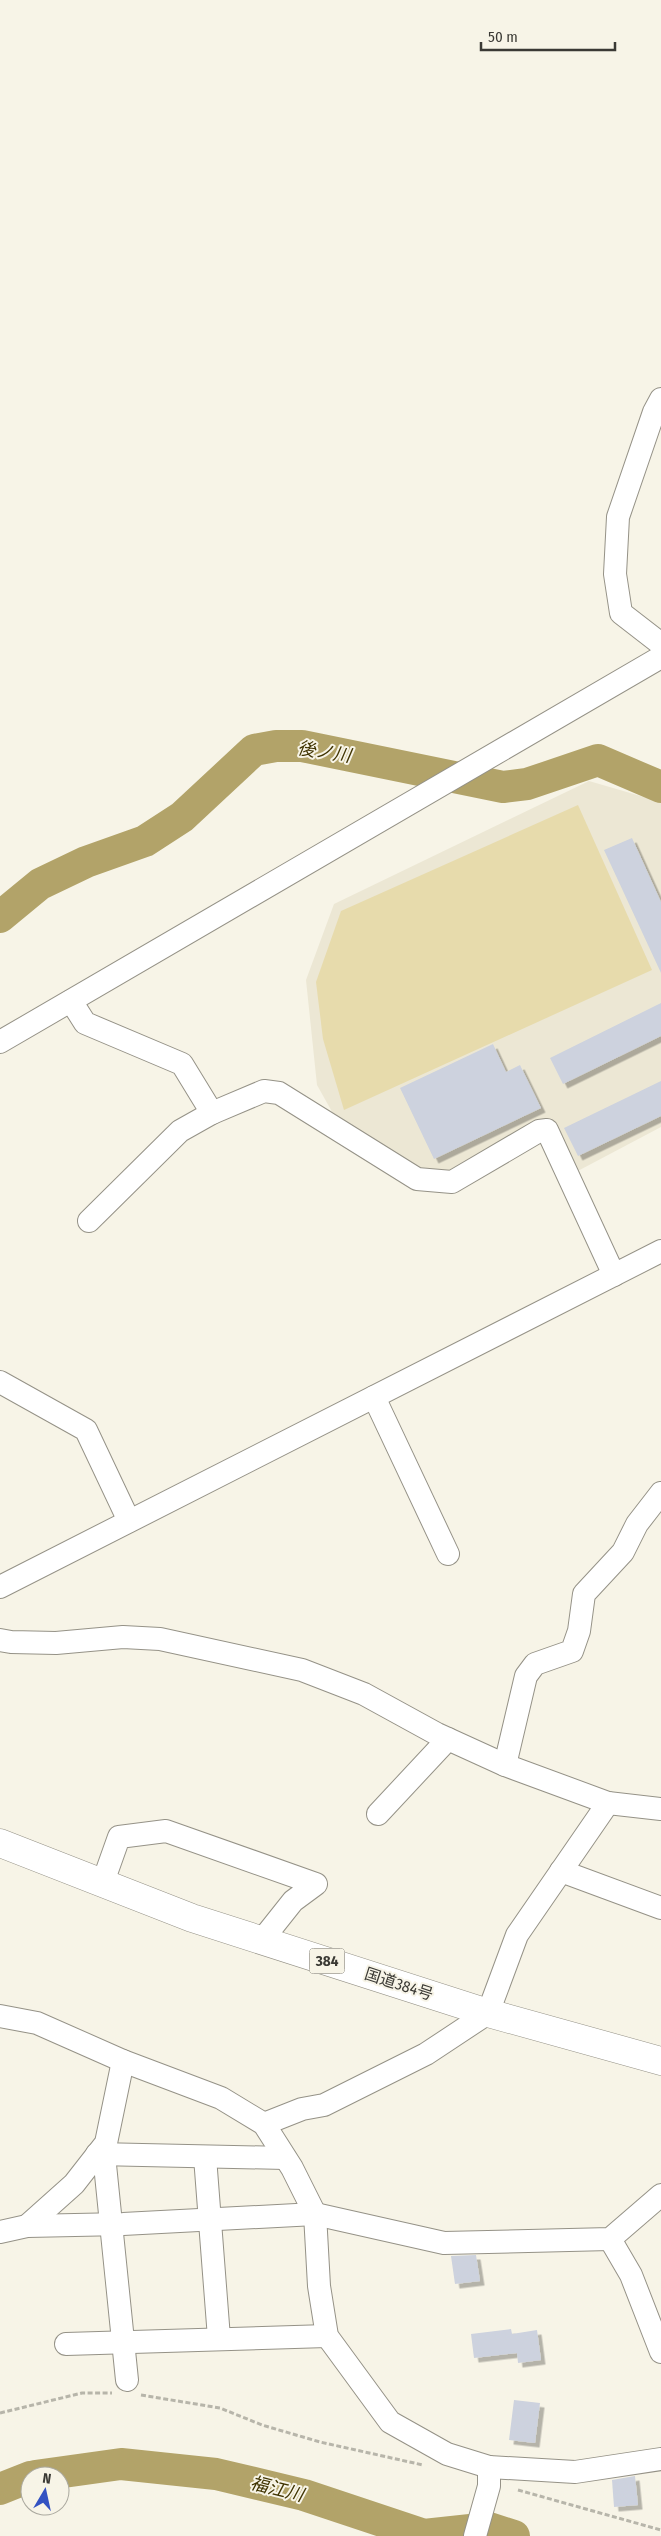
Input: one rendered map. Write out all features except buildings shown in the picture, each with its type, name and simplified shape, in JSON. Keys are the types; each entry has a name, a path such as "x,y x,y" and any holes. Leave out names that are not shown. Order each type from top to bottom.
{"highway":[{"name":"国道384号","path":"0,1843 192,1918 488,2013 661,2061"}],"street":[{"path":"661,399 654,412 618,517 615,574 621,613 661,644"},
{"path":"0,1042 481,764 661,657"},
{"path":"72,1001 85,1023 182,1064 212,1113"},
{"path":"89,1222 180,1131 212,1113 264,1092 279,1093 417,1179 452,1182 539,1132 547,1130 614,1275"},
{"path":"0,1586 661,1251"},
{"path":"0,1382 86,1430 129,1521"},
{"path":"374,1397 448,1554"},
{"path":"505,1765 526,1676 535,1664 572,1651 578,1631 584,1594 623,1552 637,1524 661,1493"},
{"path":"0,1640 56,1643 123,1637 160,1639 302,1670 364,1694 448,1739 505,1765 608,1804 661,1809"},
{"path":"378,1814 448,1739"},
{"path":"264,2124 302,2109 324,2105 426,2054 488,2013 517,1935 608,1804"},
{"path":"103,1882 119,1837 166,1831 316,1884 293,1901 262,1940"},
{"path":"561,1871 661,1908"},
{"path":"0,2016 37,2023 122,2060 221,2098 264,2124 285,2158 315,2214 319,2286 327,2336 390,2422 489,2478 575,2472 661,2459"},
{"path":"9,2227 74,2184 100,2154 106,2143 122,2060"},
{"path":"100,2154 285,2158"},
{"path":"100,2154 111,2224 126,2389"},
{"path":"204,2157 211,2219 219,2338"},
{"path":"9,2227 315,2214 444,2243 610,2239 661,2195"},
{"path":"610,2239 631,2275 661,2352"},
{"path":"66,2344 327,2336"},
{"path":"475,2536 489,2478"}],"path":[{"path":"0,2413 82,2393 126,2389 220,2408 262,2425 320,2442 424,2465"},
{"path":"489,2478 528,2493 661,2530"}],"shaded area":[{"path":"589,781 661,802 661,1127 574,1173 550,1123 448,1175 434,1176 335,1117 317,1085 306,980 334,904"},
{"path":"578,805 652,970 344,1110 323,1039 316,982 341,911"}],"waterway":[{"name":"後ノ川","path":"0,917 40,884 86,862 145,841 182,817 254,750 276,746 302,746 503,787 527,784 598,760 661,787"},
{"name":"福江川","path":"70,2471 121,2464 216,2474 304,2495 424,2535 489,2528 514,2536"},
{"name":"福江川","path":"0,2489 20,2481"}]}
